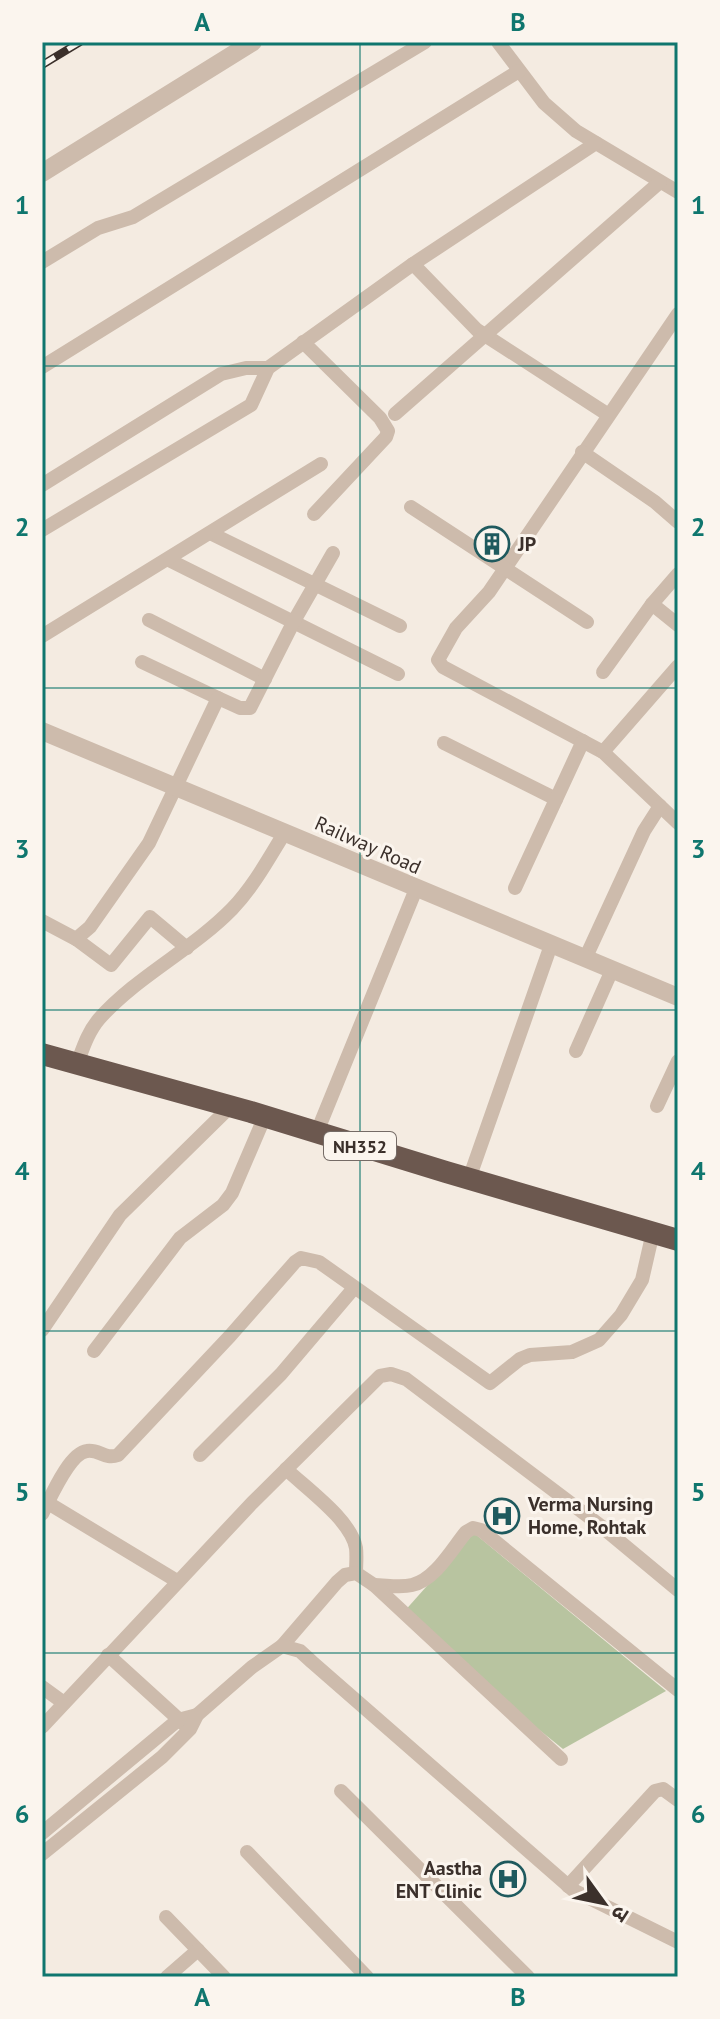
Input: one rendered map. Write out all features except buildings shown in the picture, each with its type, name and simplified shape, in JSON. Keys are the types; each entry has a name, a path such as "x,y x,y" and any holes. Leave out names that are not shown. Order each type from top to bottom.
{"highway":[{"name":"NH352","path":"42,1054 231,1106 469,1179 670,1234"}],"street":[{"path":"42,173 253,42"},
{"path":"42,262 98,228 133,217 425,42"},
{"path":"395,414 671,185 576,131 544,103 498,42"},
{"path":"42,367 519,71"},
{"path":"42,530 251,405 268,368 413,264 596,143"},
{"path":"413,264 466,321 486,337 607,414"},
{"path":"678,314 607,414 505,569 483,600 456,628 439,656 439,664 603,752 678,823"},
{"path":"303,342 380,418 388,431 386,437 314,514"},
{"path":"42,485 221,374 246,368 268,368"},
{"path":"582,452 655,502 678,522"},
{"path":"42,636 321,464"},
{"path":"411,507 587,622"},
{"path":"210,533 400,626"},
{"path":"142,662 240,708 250,708 314,583 333,553"},
{"path":"169,560 398,674"},
{"path":"603,672 652,604 678,574"},
{"path":"652,604 678,625"},
{"path":"149,620 265,679"},
{"path":"603,752 678,666"},
{"path":"76,939 90,927 136,864 218,698"},
{"name":"Railway Road","path":"42,731 678,997"},
{"path":"515,888 583,741"},
{"path":"444,743 556,799"},
{"path":"585,959 644,831 660,806"},
{"path":"77,1064 87,1036 98,1020 141,980 187,948 232,909 252,886 285,832"},
{"path":"317,1132 416,889"},
{"path":"42,921 76,939 111,965 150,917 187,948"},
{"path":"469,1179 551,945"},
{"path":"576,1051 612,970"},
{"path":"657,1106 678,1061"},
{"path":"42,1330 120,1215 231,1106"},
{"path":"94,1351 180,1238 223,1205 232,1193 265,1116"},
{"path":"177,1581 45,1508 70,1463 79,1454 87,1451 108,1458 118,1455 295,1262 308,1258 319,1262 490,1383 520,1359 530,1355 572,1352 599,1340 621,1315 670,1234"},
{"path":"200,1455 281,1374 354,1288"},
{"path":"42,1727 177,1581 380,1376 391,1374 406,1379 601,1526 678,1590"},
{"path":"286,1469 351,1533 356,1548 356,1573"},
{"path":"374,1585 408,1586 421,1583 466,1532 473,1528 481,1530 678,1690"},
{"path":"42,1833 282,1646 337,1582 345,1575 356,1573 374,1585 561,1759"},
{"path":"282,1646 306,1656 568,1886 678,1942"},
{"path":"108,1655 184,1724"},
{"path":"42,1687 64,1703"},
{"path":"42,1854 162,1757 184,1724"},
{"path":"568,1886 655,1791 663,1789 678,1800"},
{"path":"341,1791 528,1977"},
{"path":"247,1852 367,1977"},
{"path":"166,1917 224,1977"},
{"path":"167,1977 198,1950"}],"green space":[{"path":"474,1533 666,1691 563,1749 414,1629 402,1614"}],"railway":[{"path":"42,65 80,42"}],"place":[{"name":"JP","path":"492,544"},
{"name":"Verma Nursing Home, Rohtak","path":"502,1516"},
{"name":"Aastha ENT Clinic","path":"508,1879"}]}
